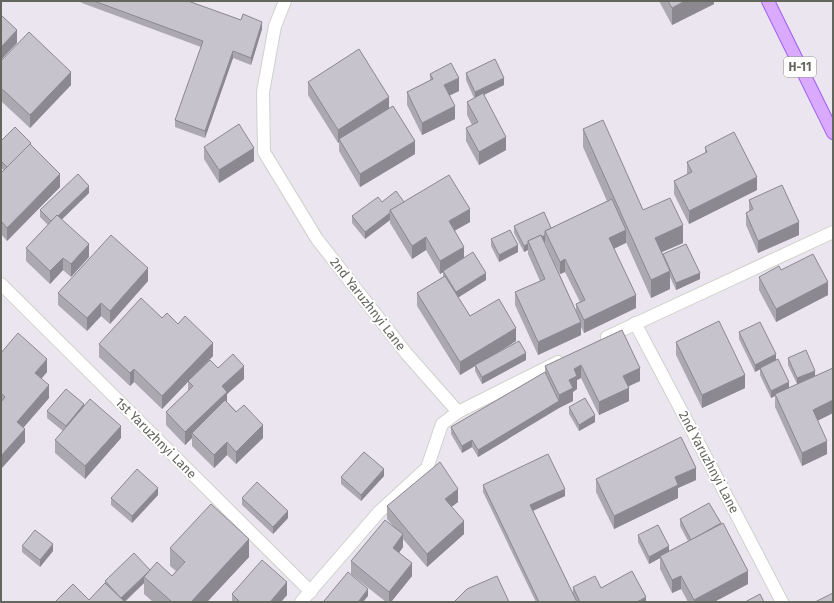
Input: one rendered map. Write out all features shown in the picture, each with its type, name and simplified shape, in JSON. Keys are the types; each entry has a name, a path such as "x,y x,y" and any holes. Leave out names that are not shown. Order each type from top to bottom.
{"main road":[{"name":"Н-11","path":"768,1 833,133"}],"street":[{"name":"2nd Yaruzhnyi Lane","path":"285,1 275,26 263,92 264,152 317,239 406,353 458,412"},
{"path":"599,341 833,232"},
{"name":"1st Yaruzhnyi Lane","path":"1,284 311,592"},
{"name":"2nd Yaruzhnyi Lane","path":"635,323 782,602"},
{"path":"301,602 379,512 427,468 442,424 458,412 571,355"}],"building":[{"path":"94,1 188,1 241,20 243,14 262,22 251,58 233,51 205,131 175,120 203,41"},
{"path":"668,1 685,1 672,8"},
{"path":"1,15 17,30 1,47"},
{"path":"29,32 71,72 30,115 1,88 1,61"},
{"path":"359,49 389,97 338,130 308,82"},
{"path":"495,59 504,78 475,92 466,73"},
{"path":"451,63 459,78 444,85 455,106 422,123 407,92 433,79 430,74"},
{"path":"483,93 506,137 479,152 466,128 478,122 467,102"},
{"path":"393,106 415,141 360,174 339,139"},
{"path":"603,120 643,210 670,198 683,225 655,238 670,271 651,280 583,129"},
{"path":"239,124 254,148 219,170 204,147"},
{"path":"15,127 31,143 7,167 1,161 1,141"},
{"path":"734,132 757,177 689,211 674,181 692,172 687,162 707,152 705,147"},
{"path":"30,144 60,174 7,228 1,221 1,173"},
{"path":"78,174 89,186 51,221 40,210"},
{"path":"449,175 470,209 449,221 464,247 440,261 426,237 412,246 390,210"},
{"path":"782,185 799,222 758,241 746,213 753,209 749,200"},
{"path":"396,191 404,202 390,210 390,213 365,232 352,216 378,197 382,202"},
{"path":"612,199 626,230 609,238 636,295 584,320 576,304 585,300 565,259 560,262 545,231"},
{"path":"544,212 551,228 545,231 545,235 542,237 541,235 528,241 528,244 524,246 514,226"},
{"path":"57,215 89,244 71,264 63,258 50,271 26,248"},
{"path":"510,230 518,245 499,255 491,239"},
{"path":"111,235 148,268 110,311 101,303 87,318 58,293"},
{"path":"541,235 581,322 538,342 515,292 545,279 528,241"},
{"path":"686,244 700,273 676,283 663,254"},
{"path":"473,252 486,273 456,292 443,271"},
{"path":"813,254 828,282 776,309 759,277 779,266 781,270"},
{"path":"445,276 470,316 499,299 516,328 460,362 417,293"},
{"path":"141,298 162,318 167,313 178,324 185,316 213,343 162,396 134,369 130,373 99,344"},
{"path":"719,321 745,375 702,395 676,342"},
{"path":"760,322 776,354 755,365 739,332"},
{"path":"622,330 640,368 623,376 629,388 599,402 581,365 574,369 577,376 569,380 573,388 559,395 545,366"},
{"path":"18,333 47,359 35,373 49,385 17,422 25,429 1,456 1,402 5,397 1,393 1,353"},
{"path":"519,341 526,353 482,377 475,365"},
{"path":"806,350 815,371 797,378 788,358"},
{"path":"233,354 244,366 222,386 227,392 185,432 166,412 193,386 188,381 210,360 218,368"},
{"path":"778,359 789,382 771,391 760,368"},
{"path":"833,368 833,400 813,410 827,441 802,453 775,394"},
{"path":"545,372 559,401 478,450 472,440 462,446 451,427"},
{"path":"66,389 84,404 66,426 47,411"},
{"path":"585,398 595,415 579,425 569,407"},
{"path":"90,399 121,426 85,466 55,440"},
{"path":"225,400 236,412 244,405 263,425 236,452 227,442 214,455 192,433"},
{"path":"681,437 696,468 675,477 678,485 614,516 596,479"},
{"path":"364,452 384,469 361,495 341,477"},
{"path":"548,454 565,489 530,505 577,602 539,602 483,485"},
{"path":"440,462 458,489 445,499 464,521 427,554 387,506"},
{"path":"137,469 158,488 132,516 111,498"},
{"path":"257,482 288,511 273,527 242,498"},
{"path":"709,503 721,523 691,540 680,519"},
{"path":"211,504 249,539 191,602 172,602 144,577 157,562 172,576 185,562 170,548"},
{"path":"385,520 403,534 393,548 412,563 389,592 351,561"},
{"path":"723,523 748,571 694,600 681,576 672,580 660,556"},
{"path":"658,525 669,546 649,557 638,535"},
{"path":"35,530 53,544 40,560 22,546"},
{"path":"134,553 150,570 121,598 105,581"},
{"path":"262,560 287,582 270,602 240,602 232,594"},
{"path":"632,571 646,597 637,602 580,602 573,587 595,576 601,588"},
{"path":"348,572 368,589 358,602 325,602 324,601"},
{"path":"497,576 509,602 454,602 467,589"},
{"path":"105,583 125,602 55,602 73,584 89,600"},
{"path":"833,593 833,602 815,602"},
{"path":"760,594 764,602 745,602"}]}
